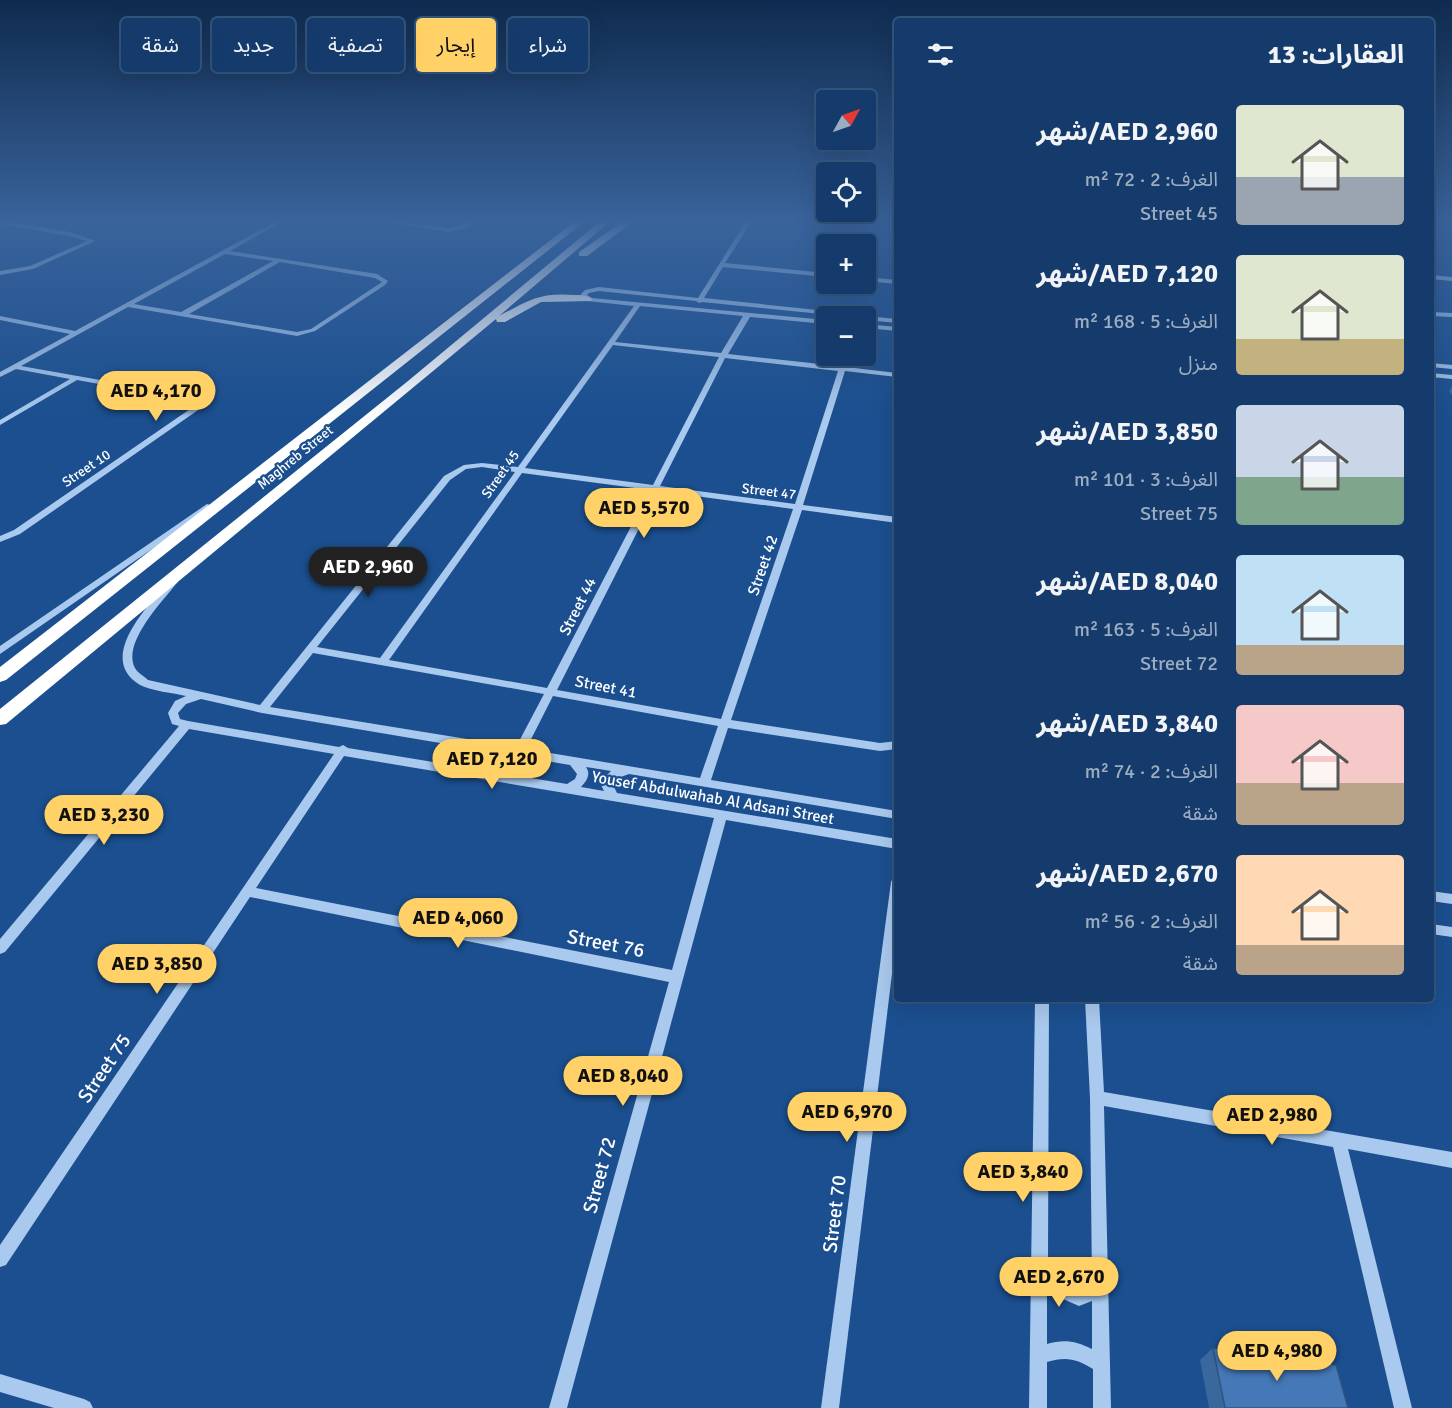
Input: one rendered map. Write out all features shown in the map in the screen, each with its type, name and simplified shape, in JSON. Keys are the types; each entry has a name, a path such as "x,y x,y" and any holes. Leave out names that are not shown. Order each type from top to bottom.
{"highway":[{"name":"Maghreb Street","path":"0,676 501,284"},
{"name":"Maghreb Street","path":"0,719 412,384 531,284"},
{"path":"474,330 502,320 538,299 560,297 586,299"}],"street":[{"path":"0,375 167,284"},
{"path":"183,314 237,284"},
{"path":"128,305 301,333 316,328 383,284"},
{"path":"699,301 711,284"},
{"path":"816,313 596,289 584,292 586,299 816,321"},
{"name":"Street 45","path":"384,660 639,304"},
{"path":"786,318 793,316 789,310"},
{"path":"813,321 808,317 816,313"},
{"name":"Street 44","path":"519,753 723,356 748,314"},
{"path":"1434,314 1452,315"},
{"path":"0,318 75,333"},
{"path":"876,319 894,321"},
{"path":"876,327 894,329"},
{"path":"610,344 894,375"},
{"path":"1434,365 1452,367"},
{"name":"Street 42","path":"704,783 798,508 843,366"},
{"name":"Street 10","path":"0,539 17,532 197,408 196,402 185,397 15,367"},
{"path":"1434,375 1452,377"},
{"path":"0,423 76,378"},
{"path":"0,651 269,464"},
{"name":"Street 47","path":"310,649 447,478 459,469 477,465 894,520"},
{"name":"Yousef Abdulwahab Al Adsani Street","path":"184,569 138,626 129,644 126,662 132,674 145,683 262,709 894,815"},
{"path":"262,709 310,649"},
{"name":"Street 41","path":"310,649 384,660 723,723 880,747 894,745"},
{"path":"0,948 186,725 176,721 173,710 186,699 200,696"},
{"name":"Yousef Abdulwahab Al Adsani Street","path":"186,725 343,749 894,844"},
{"name":"Street 75","path":"0,1259 343,749"},
{"path":"567,789 575,786 583,776 580,765 574,762"},
{"path":"613,796 607,785 609,779 622,771 630,771"},
{"name":"Street 72","path":"558,1408 721,815"},
{"name":"Street 76","path":"247,891 675,977"},
{"path":"1434,896 1452,899"},
{"name":"Street 70","path":"830,1408 894,906"},
{"path":"1434,929 1452,932"},
{"path":"1038,1408 1042,1002"},
{"path":"1092,1002 1097,1098 1102,1408"},
{"path":"1097,1098 1452,1160"},
{"path":"1340,1142 1404,1408"},
{"path":"1040,1263 1054,1287 1079,1298 1101,1289"},
{"path":"1039,1356 1058,1348 1080,1351 1102,1365"},
{"path":"0,1383 84,1408"}],"building":[{"path":"1213,1348 1336,1365 1348,1408 1225,1408"}]}
